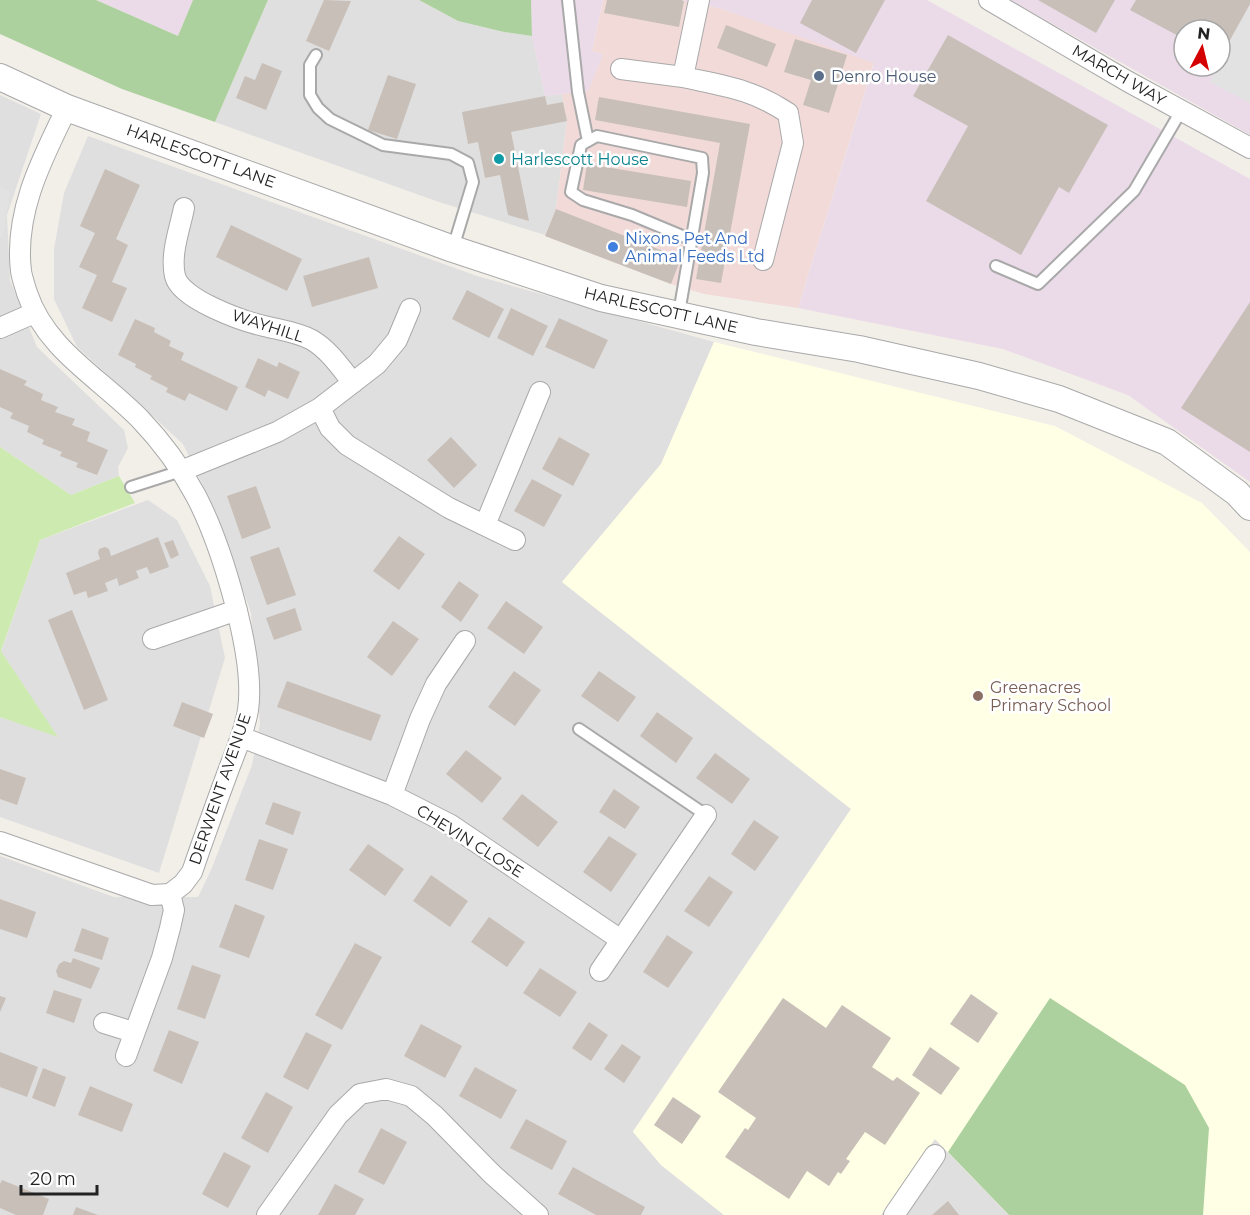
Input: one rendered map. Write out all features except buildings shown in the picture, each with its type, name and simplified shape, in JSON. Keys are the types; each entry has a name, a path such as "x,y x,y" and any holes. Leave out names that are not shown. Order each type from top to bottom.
{"street":[{"path":"683,77 699,0"},
{"name":"MARCH WAY","path":"989,0 1181,111 1250,148"},
{"path":"621,69 683,77 745,90 769,100 788,113 794,143 763,260"},
{"name":"HARLESCOTT LANE","path":"0,77 67,108 453,249 601,298 756,332 870,351 980,376 1059,399 1167,442 1237,493 1250,507"},
{"name":"DERWENT AVENUE","path":"67,108 40,165 20,230 21,272 34,313 62,350 140,418 164,446 181,471 197,498 216,544 237,610 246,653 248,709 241,737 192,872 183,884 170,894"},
{"name":"WAYHILL","path":"184,208 174,255 175,277 184,291 233,316 262,326 297,333 314,341 330,354 353,382"},
{"path":"181,471 277,432 320,408 377,364 397,340 410,309"},
{"path":"0,328 34,313"},
{"path":"485,525 540,392"},
{"path":"320,408 330,428 347,446 441,504 515,540"},
{"path":"153,639 237,610"},
{"path":"392,795 436,684 465,641"},
{"name":"CHEVIN CLOSE","path":"241,737 392,795 451,825 621,940"},
{"path":"600,971 705,815"},
{"path":"0,842 152,895 170,894 174,910 162,958 126,1056"},
{"path":"104,1023 134,1032"},
{"path":"267,1215 338,1115 360,1094 386,1089 411,1096 435,1116 492,1174 538,1215"},
{"path":"894,1215 935,1155"}],"lane":[{"path":"568,0 578,92 588,141"},
{"path":"315,55 310,66 310,95 318,108 330,119 383,145 450,154 468,163 473,182 453,249"},
{"path":"996,266 1038,284 1134,190 1181,111"},
{"path":"679,314 692,240 703,173 702,158 597,136 580,145 571,192 584,200 632,215 692,240"},
{"path":"131,487 181,471"},
{"path":"579,729 705,815"}],"shaded area":[{"path":"96,0 193,0 178,36"},
{"path":"268,0 419,0 458,21 532,36 545,96 562,94 567,121 556,209 545,235 439,202 215,122"},
{"path":"531,0 603,0 592,51 603,54 588,91 545,96 532,36"},
{"path":"603,0 680,0 722,9 874,62 798,308 704,294 671,284 545,236 556,209 567,121 562,94 588,90 603,54 592,51"},
{"path":"680,0 927,0 1250,179 1250,482 1128,395 1003,349 798,308 874,63 722,9"},
{"path":"1010,0 1250,0 1250,135"},
{"path":"1250,4 1250,103 1210,82 1212,78 1232,78 1232,36"},
{"path":"0,95 41,114 7,215 10,280 37,347 124,430 128,448 118,467 119,476 71,495 0,447"},
{"path":"88,136 477,276 714,342 661,464 562,582 851,809 633,1131 661,1165 724,1215 0,1215 0,856 114,897 198,897 211,870 252,765 260,724 251,613 215,511 183,444 77,347 54,299 54,249 64,193"},
{"path":"0,187 10,192 3,237 0,238"},
{"name":"Greenacres Primary School","path":"714,342 1055,426 1202,503 1250,552 1250,1215 1009,1215 935,1139 881,1215 724,1215 661,1165 633,1132 851,809 562,582 661,464"},
{"path":"148,500 177,520 210,586 225,658 159,873 0,817 0,717 57,736 1,652 40,540"},
{"path":"934,1138 1009,1215 881,1215"}],"green space":[{"path":"0,0 96,0 178,36 193,0 268,0 215,122 122,89 0,34"},
{"path":"419,0 531,0 532,36 458,21"},
{"path":"0,447 71,495 119,476 135,503 40,540 1,651 58,737 0,717"},
{"path":"1050,998 1185,1085 1209,1128 1203,1215 1009,1215 948,1152"}],"place":[{"name":"Denro House","path":"819,76"},
{"name":"Harlescott House","path":"499,159"},
{"name":"Nixons Pet And Animal Feeds Ltd","path":"613,247"},
{"name":"Greenacres Primary School","path":"978,696"}]}
